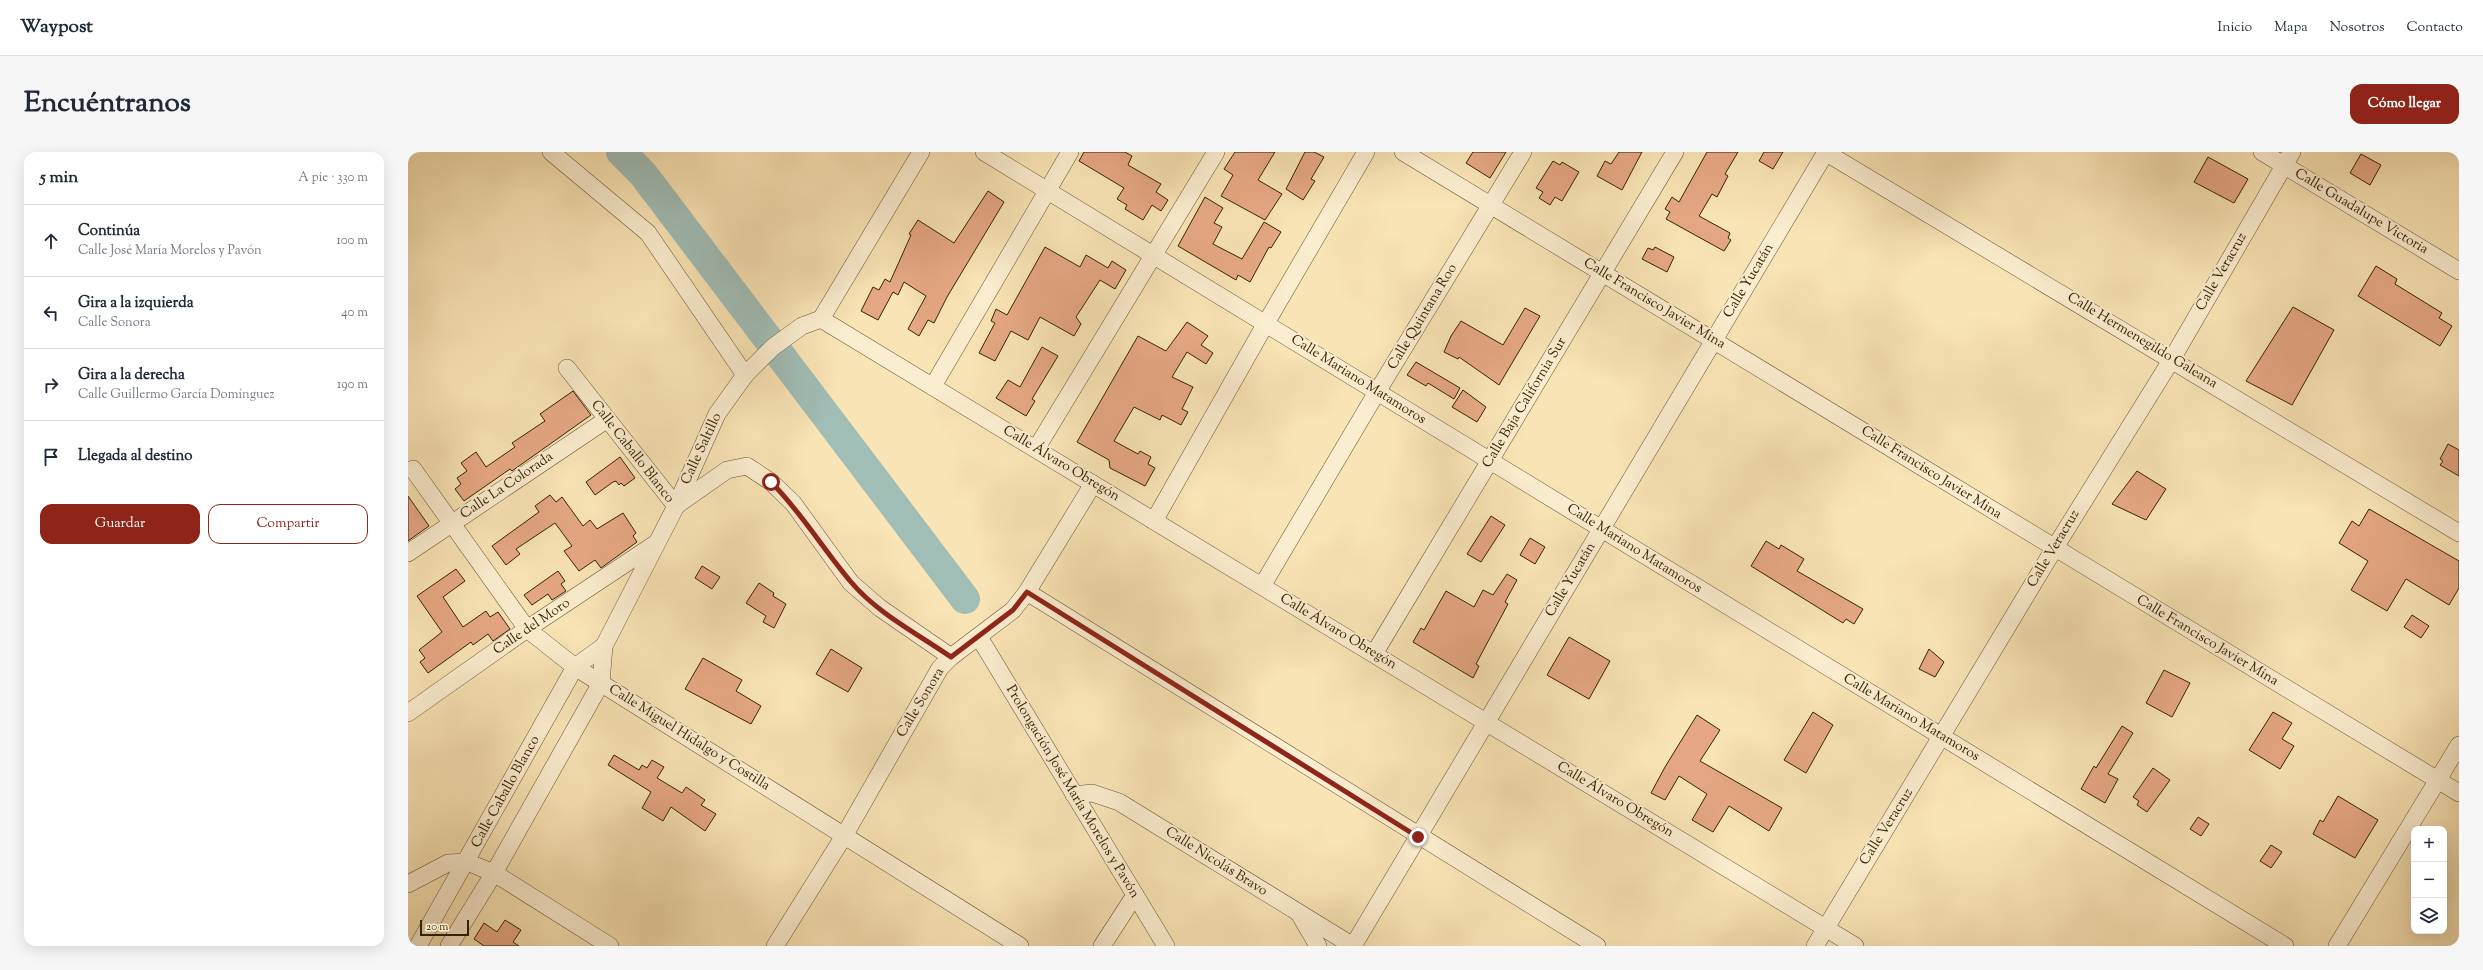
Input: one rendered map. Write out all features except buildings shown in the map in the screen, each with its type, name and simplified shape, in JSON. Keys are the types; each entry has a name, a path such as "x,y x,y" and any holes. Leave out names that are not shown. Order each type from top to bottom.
{"street":[{"path":"551,152 648,233 745,375"},
{"path":"821,319 921,152"},
{"name":"Calle Mariano Matamoros","path":"984,152 2285,946"},
{"path":"933,386 1070,152"},
{"path":"1036,449 1216,152"},
{"path":"1154,521 1266,323 1366,152"},
{"name":"Calle Francisco Javier Mina","path":"1403,152 1714,340 2054,549 2459,793"},
{"name":"Calle Quintana Roo","path":"1262,586 1377,392 1524,152"},
{"name":"Calle Baja California Sur","path":"1374,654 1675,152"},
{"name":"Calle Yucatán","path":"1353,946 1826,152"},
{"name":"Calle Hermenegildo Galeana","path":"1826,152 2459,533"},
{"name":"Calle Guadalupe Victoria","path":"2262,152 2288,159 2459,271"},
{"name":"Calle Veracruz","path":"1815,946 1942,738 2054,549 2172,359 2288,159"},
{"name":"Calle Saltillo","path":"676,506 717,414 745,375 773,347 802,326 821,319"},
{"name":"Calle Álvaro Obregón","path":"821,319 1855,946"},
{"name":"Calle Caballo Blanco","path":"449,946 494,873 601,683 604,646 676,506 606,420 567,368"},
{"name":"Calle La Colorada","path":"408,553 606,420"},
{"path":"676,506 727,470 747,466 771,482 793,503 852,582 880,608 951,657"},
{"name":"Calle Miguel Hidalgo y Costilla","path":"414,469 527,629 575,668 1020,946"},
{"name":"Calle Sonora","path":"775,946 844,836 940,668 951,657 1013,610 1027,592 1093,484"},
{"name":"Calle del Moro","path":"408,713 527,629 657,543"},
{"path":"1027,592 1418,837 1597,946"},
{"name":"Prolongación José María Morelos y Pavón","path":"979,637 1166,946"},
{"name":"Calle Caballo Blanco","path":"418,946 467,862 575,668 604,646"},
{"path":"2337,946 2459,745"},
{"name":"Calle Nicolás Bravo","path":"1074,795 1092,793 1119,802 1353,946"},
{"path":"408,884 448,863 467,862 494,873 610,946"},
{"path":"1102,946 1135,895"},
{"path":"1298,913 1318,946"}],"waterway":[{"path":"621,152 643,174 965,599"}],"route":[{"path":"771,482 793,503 852,582 880,608 951,657 1013,610 1027,592 1418,837"}]}
